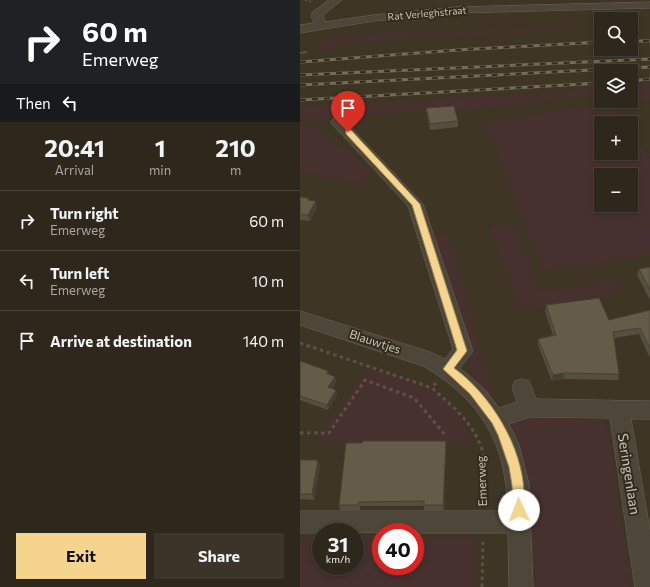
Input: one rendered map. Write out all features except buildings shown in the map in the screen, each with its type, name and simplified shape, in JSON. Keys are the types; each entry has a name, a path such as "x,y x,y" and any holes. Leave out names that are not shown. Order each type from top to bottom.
{"street":[{"path":"321,26 317,16 318,13 336,0"},
{"name":"Rat Verleghstraat","path":"300,29 374,18 456,10 579,3 650,5"},
{"path":"338,122 416,204 462,351 448,369 462,379 474,391 495,420 507,445 514,467 518,485 521,587"},
{"name":"Blauwtjes","path":"300,318 410,353 448,369"},
{"path":"522,387 529,408"},
{"path":"495,420 513,412 529,408 650,410"},
{"name":"Seringenlaan","path":"619,409 647,587"},
{"name":"Emerweg","path":"300,522 519,522"}],"path":[{"name":"Blauwtjes","path":"300,343 432,388"},
{"path":"432,388 448,369"},
{"path":"300,433 329,433 365,380 414,398 446,436"},
{"name":"Emerweg","path":"432,388 462,416 473,429 483,454 482,587"}],"shaded area":[{"path":"563,27 569,28 569,31 411,37 335,43 336,47 325,50 319,49 318,44 320,40 334,36"},
{"path":"650,83 650,99 638,100 638,84"},
{"path":"594,89 594,95 547,99 461,112 459,108 302,120 306,128 317,128 373,170 362,184 300,172 300,107"},
{"path":"594,107 594,108 617,108 622,116 594,116 594,160 638,160 638,141 650,159 650,254 543,271 484,121"},
{"path":"513,223 538,291 557,290 617,279 623,291 521,310 488,227"},
{"path":"449,234 495,404 474,383 459,319 434,237"},
{"path":"369,368 427,389 443,399 460,419 472,443 316,441"},
{"path":"532,417 603,419 609,433 630,587 530,587 527,483 523,454 516,435 507,420"},
{"path":"372,538 372,575 424,575 424,538 476,538 475,587 300,587 300,539 312,539 312,575 364,575 364,539"}],"waterway":[{"path":"300,53 306,52"}],"railway":[{"path":"638,41 650,41"},
{"path":"300,62 457,50 594,42"},
{"path":"300,75 650,59"},
{"path":"300,85 650,67"},
{"path":"638,80 650,79"},
{"path":"300,100 594,83"}],"route":[{"path":"348,132 416,204 428,238 462,351 448,369 462,379 474,391 485,405 503,434 514,467 518,485 519,510"}]}
